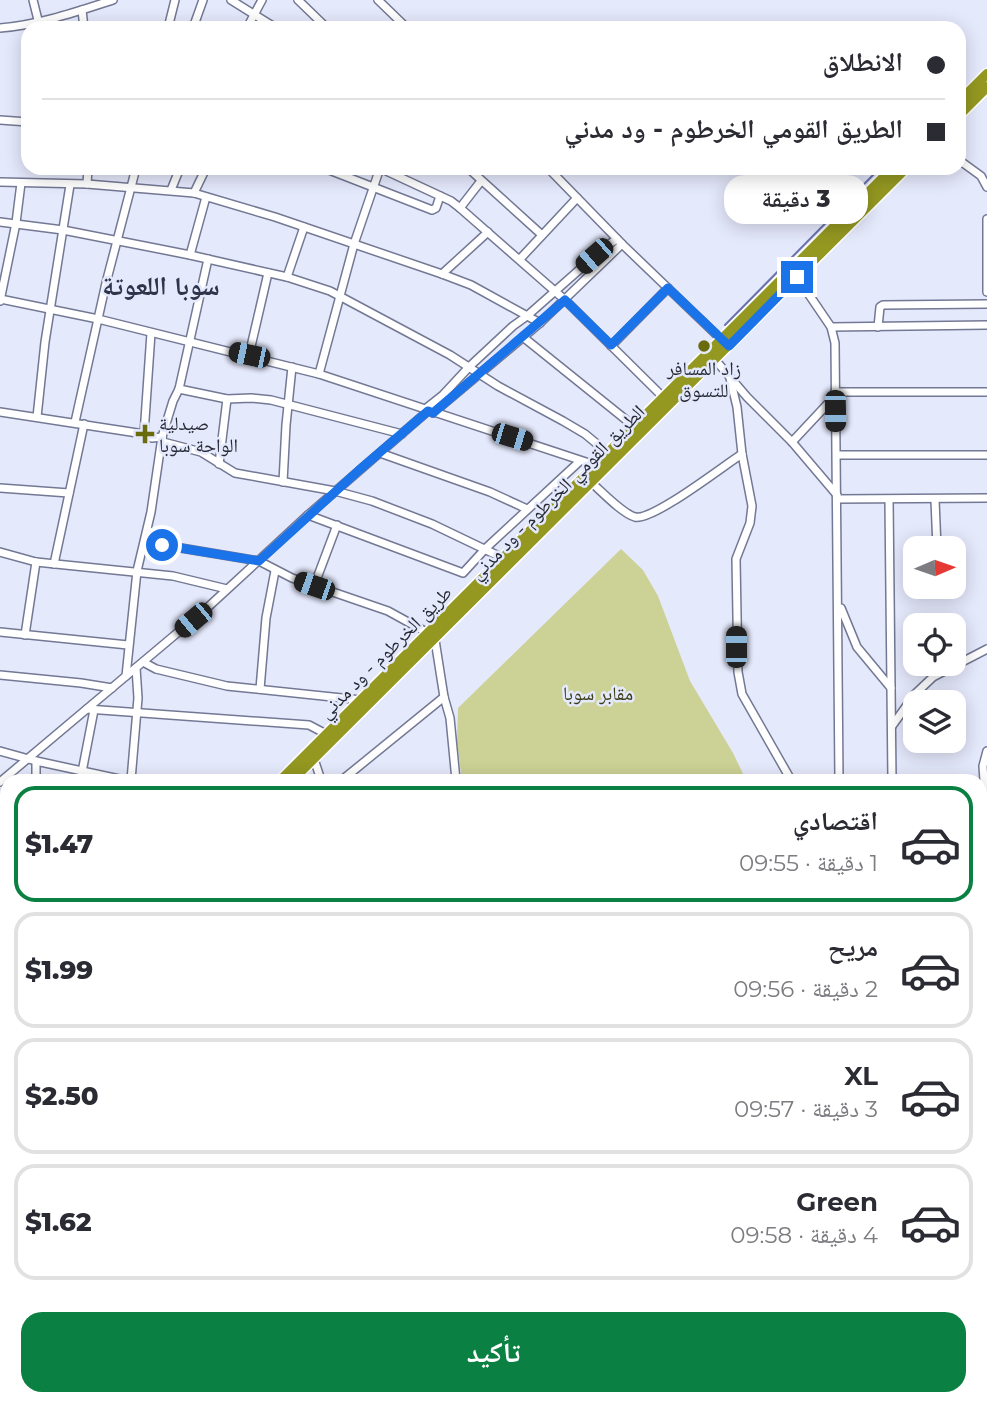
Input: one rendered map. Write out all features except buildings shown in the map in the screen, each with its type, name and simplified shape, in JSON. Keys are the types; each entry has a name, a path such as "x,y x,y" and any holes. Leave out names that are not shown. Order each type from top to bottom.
{"highway":[{"path":"966,96 987,74"},
{"path":"966,108 987,87"},
{"name":"الطريق القومي الخرطوم - ود مدني","path":"298,774 432,636 592,483 887,175"},
{"name":"الطريق القومي الخرطوم - ود مدني","path":"726,343 797,277 899,175"},
{"name":"طريق الخرطوم - ود مدني","path":"287,774 361,700 432,636 503,558 595,465 664,398 712,357"}],"street":[{"path":"33,0 34,21"},
{"path":"47,21 113,0"},
{"path":"170,21 175,0"},
{"path":"196,21 203,0"},
{"path":"231,0 266,21"},
{"path":"250,21 261,0"},
{"path":"298,0 320,21"},
{"path":"378,0 400,21"},
{"path":"82,10 83,21"},
{"path":"0,27 21,26"},
{"path":"0,120 21,122"},
{"path":"966,165 981,176 987,187"},
{"path":"87,184 88,175"},
{"path":"54,564 69,493 98,319 135,175"},
{"path":"171,190 177,175"},
{"path":"194,193 203,175"},
{"path":"341,175 432,210 436,208 440,196"},
{"path":"319,374 354,244 378,175"},
{"path":"395,175 460,208 565,300 664,398"},
{"path":"475,175 541,235"},
{"path":"555,175 726,343"},
{"path":"0,181 87,184 194,193 442,274 471,285 540,323"},
{"path":"460,208 481,181"},
{"path":"21,183 16,223 0,300 98,319 319,374 595,465"},
{"path":"37,416 39,384 70,185"},
{"path":"190,255 206,197"},
{"path":"520,259 578,198"},
{"path":"987,219 987,292"},
{"path":"0,222 63,230 190,255 287,277 340,295 563,421 608,453"},
{"path":"287,277 304,227"},
{"path":"442,274 488,232"},
{"path":"12,774 90,710 428,411 469,367 513,326 569,277 620,241"},
{"path":"428,411 479,374 540,323 620,241"},
{"path":"126,676 137,571 145,542 162,437 179,389 208,259"},
{"path":"249,355 268,274"},
{"path":"797,277 831,327 835,349 839,774"},
{"path":"611,345 668,288"},
{"path":"878,327 880,307 883,305 987,304"},
{"path":"831,327 987,325"},
{"path":"144,434 151,333"},
{"path":"523,337 635,427"},
{"path":"712,357 792,442 837,498 987,498"},
{"path":"283,482 292,367"},
{"path":"730,378 737,407 752,514 736,559 738,672 742,694 788,774"},
{"path":"179,389 227,399 251,398 288,403 402,434"},
{"path":"792,442 835,395 987,392"},
{"path":"219,464 227,399"},
{"path":"0,412 80,423 144,434 152,438 162,437"},
{"path":"162,437 163,442 201,453 235,472 335,491 402,512 503,558"},
{"path":"837,455 987,455 987,448"},
{"path":"380,453 490,492 527,509"},
{"path":"592,483 630,515 644,517 676,499 742,454"},
{"path":"308,515 463,573 486,548 580,461"},
{"path":"0,488 69,493"},
{"path":"545,494 558,503"},
{"path":"889,500 892,774"},
{"path":"935,500 936,536"},
{"path":"314,586 337,524"},
{"path":"145,542 259,561 275,571 388,611 432,636 450,718 455,774"},
{"path":"0,552 36,562 173,576 227,589"},
{"path":"25,635 36,562"},
{"path":"260,689 266,618 275,571"},
{"path":"838,601 857,648 891,688"},
{"path":"0,632 128,645"},
{"path":"891,727 915,694 933,677 987,649"},
{"path":"144,662 156,668 227,686 361,700"},
{"path":"132,774 137,712 136,668"},
{"path":"0,675 80,682 112,688"},
{"path":"349,774 444,697"},
{"path":"90,710 309,724 328,735"},
{"path":"82,772 90,710"},
{"path":"0,751 92,774"},
{"path":"985,771 984,758 987,751"},
{"path":"314,759 319,774"},
{"path":"32,760 35,774"}],"green space":[{"name":"مقابر سوبا","path":"621,549 643,570 658,596 690,681 743,774 461,774 457,742 458,708"}],"waterway":[{"path":"725,325 873,175"}],"place":[{"name":"زاد المسافر للتسوق","path":"704,346"},
{"name":"صيدلية الواحة سوبا","path":"145,434"}],"district":[{"name":"سوبا اللعوتة","path":"161,286"}],"route":[{"path":"162,545 259,561 428,411 433,413 565,300 611,345 668,288 729,346 797,277"}]}
